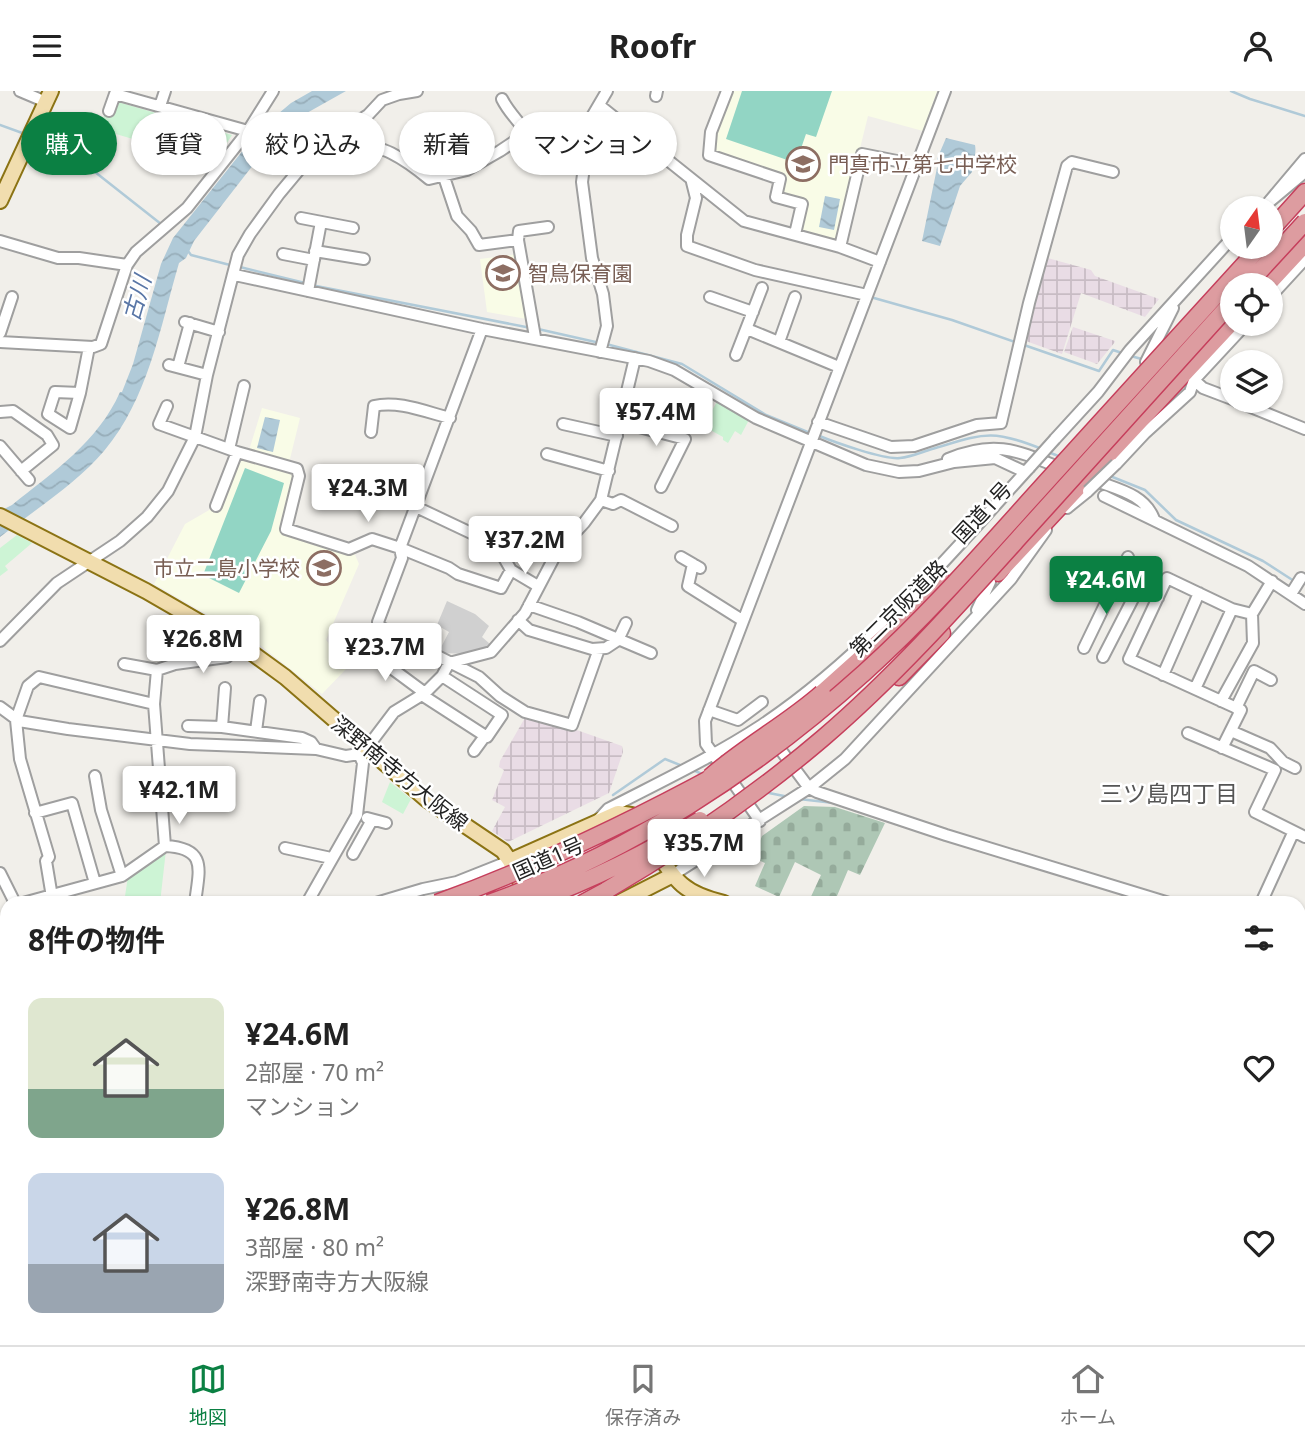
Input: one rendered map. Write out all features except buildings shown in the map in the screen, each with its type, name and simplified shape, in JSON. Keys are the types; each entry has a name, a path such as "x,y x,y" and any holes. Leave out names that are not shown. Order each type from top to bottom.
{"highway":[{"path":"1283,218 1305,192"},
{"path":"1283,220 1305,198"},
{"path":"1258,273 1305,222"},
{"path":"1278,273 1305,244"},
{"name":"国道1号","path":"514,896 563,877 618,848 674,810 765,729 803,711 937,591 1060,460 1146,362 1199,312 1248,259"},
{"name":"第二京阪道路","path":"506,896 620,844 681,809 775,747 866,671 977,559 1248,259"},
{"name":"第二京阪道路","path":"596,896 653,864 749,798 825,736 872,693 922,645 1220,315"},
{"name":"国道1号","path":"547,896 592,878 668,840 791,763 854,719 920,657 1220,335"},
{"path":"919,588 937,591"},
{"path":"456,896 554,857 629,822 727,770 789,730 866,671"}],"main road":[{"path":"0,201 48,96"},
{"name":"深野南寺方大阪線","path":"0,516 189,614 265,662 363,751 426,799 503,851 527,896"},
{"path":"510,861 618,813 631,815 639,820 671,876 698,896"},
{"path":"633,896 671,876"}],"street":[{"path":"20,91 48,96"},
{"path":"160,106 165,91"},
{"path":"260,112 273,91"},
{"path":"372,112 382,100 398,93 416,91"},
{"path":"596,112 607,91"},
{"path":"727,91 711,132 709,155 780,179 776,197 802,204 794,234"},
{"path":"760,821 706,744 705,720 946,91"},
{"path":"109,111 114,92 241,129"},
{"path":"502,99 509,112"},
{"path":"600,106 744,221 840,247 880,262"},
{"path":"0,342 89,347 101,344 127,265 136,252 187,208 241,140"},
{"path":"385,150 411,164 429,179 467,170 509,145"},
{"path":"840,247 862,154 917,165"},
{"path":"1273,196 1305,159"},
{"path":"236,269 482,329 533,331 602,346 674,370 756,418 814,433 891,447 914,446 977,425 1001,423 1019,344 1067,166 1072,162 1113,172"},
{"path":"1276,196 1305,172"},
{"path":"0,641 57,583 92,562 147,517 168,491 195,437 207,375 236,269 250,234 294,175"},
{"path":"583,175 592,258 603,295 607,326 602,346"},
{"path":"444,177 457,215 471,231 478,245 519,240"},
{"path":"691,181 696,198 687,246 755,270 867,295"},
{"path":"301,218 353,228"},
{"path":"309,285 321,222"},
{"path":"533,331 519,230 548,227"},
{"path":"1273,259 1287,260 1305,238"},
{"path":"0,241 58,258 79,258 127,265"},
{"path":"1145,896 817,792 809,787 765,729 868,639 919,588 1098,391 1125,356 1220,251"},
{"path":"283,254 364,259"},
{"path":"1283,283 1305,259"},
{"path":"736,355 762,288"},
{"path":"0,333 3,314 12,297"},
{"path":"710,297 753,312"},
{"path":"779,342 794,297"},
{"path":"1146,362 1178,297"},
{"path":"207,375 174,366 187,322 219,332"},
{"path":"482,329 400,548 402,558 378,622 380,627 392,634 479,677 500,696 525,712 572,725 599,649"},
{"path":"747,330 839,367"},
{"path":"671,876 760,821 845,759 1023,566 1041,537 1090,477 1116,464 1190,392 1194,382 1235,336"},
{"path":"80,393 89,347"},
{"path":"0,708 16,720 156,741 316,749 346,756 363,751 394,712 424,694 442,676 449,663 491,652 529,605 556,552 584,523 601,500 635,358"},
{"path":"1174,383 1194,382 1220,395"},
{"path":"215,506 233,451 244,386"},
{"path":"371,432 374,406 381,404 395,404 450,418"},
{"path":"167,406 159,424 233,451 297,469 299,475 286,529 349,549 372,539 502,589 511,570"},
{"path":"0,412 13,411 47,435 53,445 22,471"},
{"path":"1266,413 1305,429"},
{"path":"620,422 685,439 661,487"},
{"path":"563,424 617,436"},
{"path":"814,433 866,465 900,472 995,458 1027,470"},
{"path":"0,446 29,480"},
{"path":"919,471 969,450 1013,449 1060,460 1090,477 1138,498 1147,504 1154,519"},
{"path":"547,454 609,471"},
{"path":"1104,496 1248,566 1305,604"},
{"path":"601,500 613,504 621,500 672,526"},
{"path":"416,507 488,541 499,549 511,570 538,586"},
{"path":"681,557 696,566 688,586 742,620"},
{"path":"1084,648 1128,557"},
{"path":"1291,594 1301,578"},
{"path":"1117,579 1158,598"},
{"path":"1222,748 1241,710 1129,659 1167,579 1232,609 1252,614"},
{"path":"1220,701 1252,643 1252,614 1272,581"},
{"path":"973,619 989,582"},
{"path":"1103,657 1138,589"},
{"path":"1163,675 1199,593"},
{"path":"529,605 578,622 651,653"},
{"path":"1195,689 1232,609"},
{"path":"175,664 189,614"},
{"path":"518,620 529,630 592,649 606,648 618,640 626,623"},
{"path":"379,659 392,634"},
{"path":"360,649 379,659 485,736"},
{"path":"124,664 157,670 175,664 227,657"},
{"path":"157,670 154,704 165,846"},
{"path":"1236,708 1254,671 1271,680"},
{"path":"442,676 502,715 488,737 485,736 474,751"},
{"path":"52,896 46,861 49,857 20,759 16,720 28,686 39,677 154,704"},
{"path":"222,727 225,688"},
{"path":"256,731 260,701"},
{"path":"709,710 738,720 762,702"},
{"path":"188,726 222,727 302,737 316,749"},
{"path":"1231,731 1270,748 1283,762 1295,768"},
{"path":"1188,733 1275,770 1255,812 1305,838"},
{"path":"311,896 357,815 363,751"},
{"path":"596,822 608,809 722,766"},
{"path":"95,776 101,810 122,876"},
{"path":"35,813 72,803 95,883"},
{"path":"357,815 386,823"},
{"path":"353,854 372,820"},
{"path":"1264,896 1293,833"},
{"path":"61,896 122,876 165,846 189,849 198,860 196,896"},
{"path":"285,848 331,858"},
{"path":"399,896 457,882 510,861"},
{"path":"0,873 12,896"},
{"path":"457,882 461,896"}],"shaded area":[{"name":"門真市立第七中学校","path":"731,91 937,91 923,131 868,116 837,241 798,229 805,201 779,193 784,176 715,152 714,134"},
{"path":"518,254 527,319 487,312 480,259"},
{"path":"1044,257 1091,270 1095,276 1159,299 1145,317 1081,293 1062,354 1023,340"},
{"path":"1073,327 1115,342 1097,364 1064,352"},
{"path":"262,408 300,418 289,463 296,477 284,530 353,550 359,564 326,640 347,668 322,694 260,645 154,584 185,524 211,509 218,511 238,456 247,457"},
{"path":"447,601 475,614 489,626 482,637 490,644 483,651 471,654 438,653 449,632 437,625"},
{"path":"526,716 622,746 623,752 609,793 508,842 492,831 505,807 492,800 504,770 499,767 500,761"}],"green space":[{"path":"742,91 832,91 816,137 806,134 796,163 726,139"},
{"path":"118,102 153,112 131,112 131,138 117,134 117,112 114,112"},
{"path":"718,400 750,418 741,435 735,431 728,443 723,437 703,426"},
{"path":"426,467 415,498 391,488"},
{"path":"245,468 284,483 271,531 239,593 203,575"},
{"path":"17,535 32,543 5,566 8,570 0,576 0,548"},
{"path":"390,782 411,799 403,814 382,802"},
{"path":"804,806 835,807 885,823 860,875 848,870 837,896 811,896 821,875 795,862 779,896 755,886 765,863 753,858 762,836"},
{"path":"166,850 161,896 125,896 128,876"}],"water":[{"path":"312,91 346,91 309,112 280,112"},
{"path":"946,138 975,145 975,152 972,172 960,186 940,246 922,241 937,159"},
{"path":"241,153 241,175 245,175 194,241 186,258 179,263 151,362 132,409 119,431 81,475 0,537 0,511 12,505 73,455 111,410 122,392 133,364 161,264 173,238 223,175 227,175 227,170"},
{"path":"825,196 840,199 834,230 819,227"},
{"path":"265,417 280,420 273,452 257,448"}],"waterway":[{"path":"1231,91 1305,116"},
{"path":"0,125 21,133"},
{"path":"99,175 161,224"},
{"path":"188,251 191,255 234,266"},
{"path":"240,267 305,283"},
{"path":"311,285 531,328"},
{"path":"874,298 952,320 1018,343"},
{"path":"538,329 600,343"},
{"path":"606,344 682,364 766,415 810,433"},
{"path":"1024,345 1099,371 1113,350 1125,354"},
{"path":"1131,356 1145,360"},
{"path":"817,435 859,450 893,458 908,457 987,435 1010,438 1042,449"},
{"path":"1048,452 1061,457"},
{"path":"1110,476 1145,490 1176,520 1263,561 1294,581"},
{"path":"613,795 665,759 685,767"},
{"path":"691,769 704,775"},
{"path":"764,792 789,797"},
{"path":"799,799 834,803"},
{"path":"942,839 1093,885"}],"place":[{"name":"門真市立第七中学校","path":"803,164"},
{"name":"智鳥保育園","path":"503,273"},
{"name":"市立二島小学校","path":"324,568"}],"district":[{"name":"三ツ島四丁目","path":"1169,793"}],"water label":[{"name":"古川","path":"136,298"}]}
